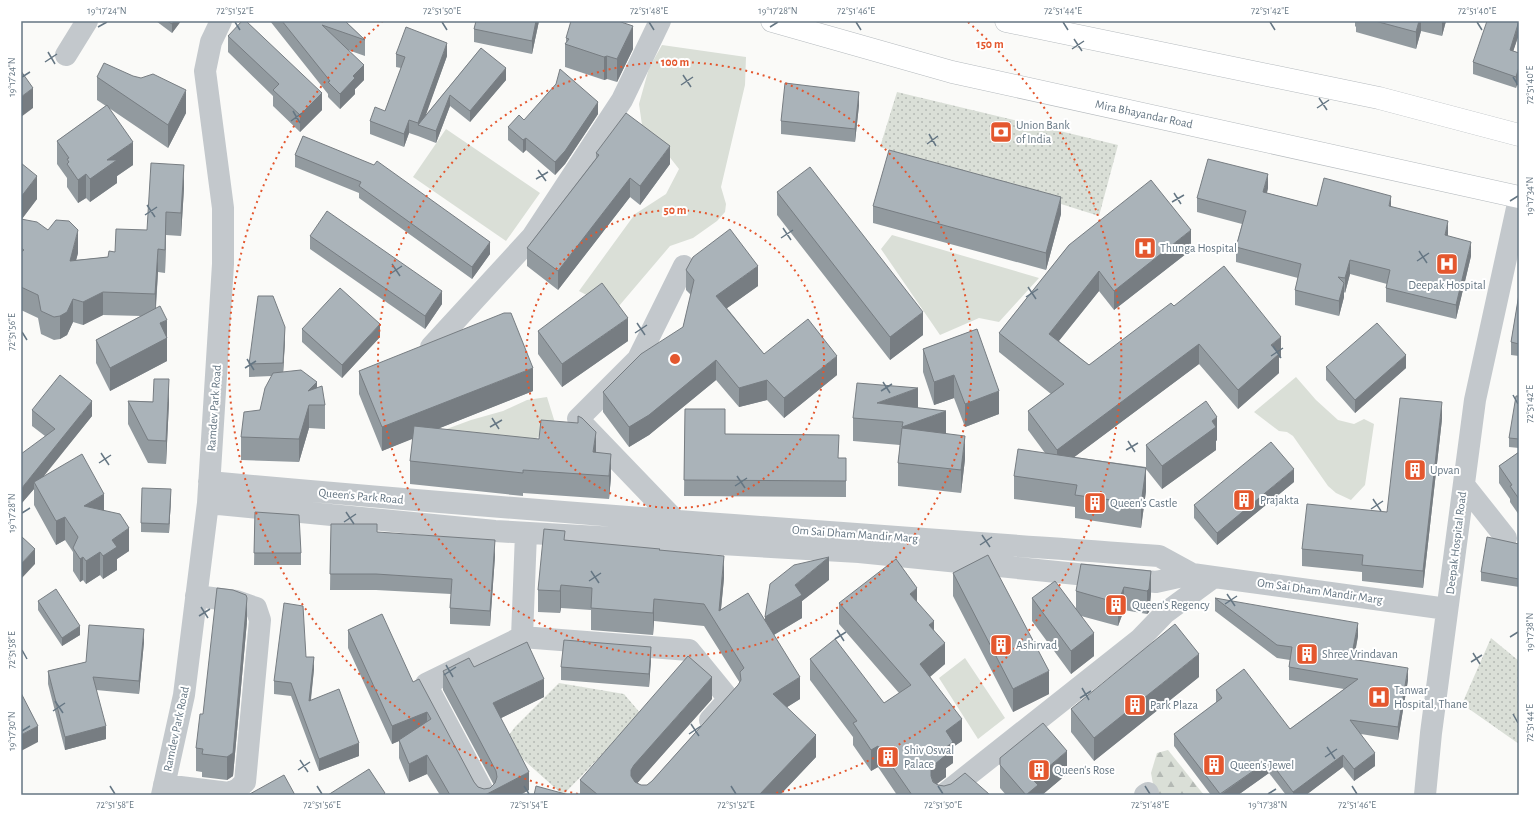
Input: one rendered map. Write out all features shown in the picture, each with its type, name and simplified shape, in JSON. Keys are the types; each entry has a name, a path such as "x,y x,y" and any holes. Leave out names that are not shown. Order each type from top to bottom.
{"main road":[{"name":"Mira Bhayandar Road","path":"772,21 952,72 1519,198"},
{"path":"1006,21 1380,98 1519,135"}],"street":[{"path":"66,55 87,21"},
{"name":"Ramdev Park Road","path":"164,792 184,694 208,492 223,264 223,208 205,71 211,42 221,21"},
{"path":"431,348 532,237 622,100 660,21"},
{"name":"Deepak Hospital Road","path":"1425,795 1431,733 1475,400 1519,198"},
{"path":"676,521 578,419 638,359 684,266"},
{"path":"1464,485 1506,538"},
{"name":"Queen's Park Road","path":"208,492 514,509"},
{"name":"Queen's Park Road","path":"208,492 519,532"},
{"path":"514,509 519,532 522,637"},
{"name":"Om Sai Dham Mandir Marg","path":"514,509 1159,556 1192,574"},
{"name":"Om Sai Dham Mandir Marg","path":"519,532 859,552 1156,582 1192,574 1448,609"},
{"path":"984,565 989,544"},
{"path":"1156,582 1159,556"},
{"path":"943,795 1140,639 1165,613 1214,577"},
{"path":"164,792 229,793 238,789 245,782 260,620 256,608 236,601 196,596"},
{"path":"485,795 426,684 522,637 690,650 729,699 698,733"}],"green space":[{"path":"662,45 746,57 745,85 721,187 726,204 725,212 717,221 693,238 670,246 619,306 609,307 579,291 635,214 666,194 679,169 642,125 639,104 649,68"},
{"path":"897,92 1118,145 1099,216 880,147"},
{"path":"446,129 540,193 506,241 413,177"},
{"path":"892,235 1039,278 999,322 979,318 940,335 881,249"},
{"path":"1296,377 1316,400 1338,420 1354,424 1364,419 1374,424 1365,485 1351,500 1336,493 1328,486 1293,436 1287,432 1279,431 1254,412"},
{"path":"547,397 556,426 530,442 425,437 471,420 503,411 527,400"},
{"path":"1491,638 1519,661 1519,744 1462,704"},
{"path":"965,658 1005,718 978,739 939,678"},
{"path":"559,683 624,694 641,714 563,795 516,753 509,735 515,727"},
{"path":"1168,750 1204,795 1155,795 1151,773 1157,753"}],"building":[{"path":"167,21 174,21 172,24"},
{"path":"242,21 246,21 322,93 300,115 273,90 279,84 228,36"},
{"path":"282,21 345,21 365,40 322,25 364,65 353,76 355,78 340,94 328,82 330,81"},
{"path":"476,21 536,21 532,41 474,29"},
{"path":"571,21 618,21 633,26 617,59 607,56 604,57 565,44 569,39 566,38"},
{"path":"1375,21 1419,21 1416,32"},
{"path":"1487,21 1519,21 1510,50 1519,53 1519,67 1516,77 1473,62"},
{"path":"406,27 447,43 418,123 409,120 404,134 370,121 375,107 385,111 405,57 396,54"},
{"path":"481,48 506,68 470,111 450,95 436,131 418,125"},
{"path":"104,63 141,78 153,74 186,90 168,125 97,77"},
{"path":"560,69 598,102 565,151 555,162 526,138 523,140 508,127 519,115 524,120 556,84"},
{"path":"21,71 33,88 21,97"},
{"path":"785,83 859,92 855,129 781,121"},
{"path":"107,105 133,142 107,160 117,160 90,179 86,174 78,180 67,164 69,162 67,159 69,158 57,141"},
{"path":"626,113 670,146 640,186 630,178 558,271 527,248 599,155 596,153"},
{"path":"303,136 374,165 377,161 490,242 472,267 359,186 361,182 295,155"},
{"path":"889,150 1061,197 1046,253 873,206"},
{"path":"1208,159 1268,174 1263,192 1317,206 1324,178 1391,196 1389,206 1448,221 1445,235 1471,242 1456,305 1386,288 1390,270 1350,260 1345,278 1338,277 1344,283 1339,301 1295,290 1301,264 1236,247 1246,211 1197,198"},
{"path":"21,163 37,176 21,197"},
{"path":"151,163 184,165 181,213 166,212 165,250 158,249 155,294 103,292 83,302 73,299 67,312 60,316 54,317 41,311 38,295 21,287 21,252 24,250 21,248 21,219 37,222 48,230 56,220 69,221 78,230 70,261 108,257 109,251 115,252 116,229 147,230"},
{"path":"810,167 923,312 890,337 777,192"},
{"path":"1151,180 1191,230 1114,291 1099,271 1049,334 1089,365 1171,303 1174,306 1224,266 1281,337 1271,345 1279,354 1238,390 1199,344 1057,450 1028,411 1064,384 999,333 1069,245"},
{"path":"327,211 442,291 425,316 310,236"},
{"path":"730,229 758,266 716,296 764,354 808,319 837,356 784,398 767,380 739,388 716,360 649,415 629,427 603,392 641,354 683,327 694,280 686,270 693,257"},
{"path":"602,283 628,318 562,364 538,331"},
{"path":"340,288 380,324 342,365 302,329"},
{"path":"1519,294 1519,344 1511,342"},
{"path":"258,296 273,296 285,327 283,363 249,364"},
{"path":"160,306 167,320 160,323 167,338 110,368 96,340"},
{"path":"504,313 511,313 533,368 382,427 359,371"},
{"path":"1377,323 1406,355 1355,400 1326,367"},
{"path":"977,329 999,391 965,404 954,375 934,382 923,349"},
{"path":"301,370 317,382 308,391 322,386 325,405 309,405 299,439 241,437 244,412 260,410 265,388 273,373"},
{"path":"60,375 92,401 21,489 21,454 55,429 32,410"},
{"path":"154,379 169,379 166,441 148,440 128,401 153,402"},
{"path":"857,383 918,388 877,403 946,411 902,427 903,422 853,418"},
{"path":"1516,396 1519,396 1519,439 1509,438"},
{"name":"Upvan","path":"1400,398 1442,402 1423,571 1362,565 1363,555 1302,549 1307,504 1387,512"},
{"path":"1206,401 1217,417 1212,421 1216,427 1162,466 1146,445"},
{"path":"685,409 725,409 725,434 839,435 838,458 846,458 846,481 684,480"},
{"path":"578,416 596,432 593,452 611,454 609,476 523,470 523,473 410,461 414,426 539,439 541,420 578,423"},
{"path":"902,428 965,436 961,470 898,463"},
{"name":"Prajakta","path":"1271,442 1294,469 1217,533 1194,505"},
{"path":"1018,449 1146,468 1141,504 1075,495 1077,485 1014,476"},
{"path":"1519,452 1519,499 1510,486 1512,485 1499,466"},
{"path":"82,454 104,494 84,506 120,514 129,528 112,540 117,547 103,556 100,552 86,561 83,557 80,559 73,548 78,537 65,517 56,521 34,482"},
{"path":"142,488 171,489 169,524 141,523"},
{"path":"255,512 299,515 301,553 254,553"},
{"path":"331,524 377,524 377,532 495,540 490,611 450,608 452,579 376,574 330,574"},
{"path":"544,529 565,531 564,540 724,556 719,611 748,593 800,677 773,694 816,735 759,795 598,795 580,780 688,656 712,677 634,765 631,770 631,776 635,782 641,785 647,785 738,685 741,680 740,672 744,668 704,604 654,599 653,613 591,608 592,588 561,585 560,591 538,590"},
{"path":"21,536 35,549 21,564"},
{"path":"1487,537 1519,544 1519,579 1481,572"},
{"name":"Ashirvad","path":"988,555 1049,671 1013,689 953,573"},
{"path":"829,557 795,585 802,595 765,617 770,584 794,565"},
{"path":"896,559 917,588 910,594 934,621 929,625 945,643 920,664 962,719 946,731 953,742 941,751 946,755 935,764 931,770 933,782 944,786 951,784 965,773 989,794 988,795 912,795 878,746 871,750 853,723 857,721 810,659 835,639 884,703 911,685 839,603"},
{"path":"1081,564 1151,571 1149,589 1147,591 1124,587 1118,603 1076,591"},
{"path":"1055,581 1094,633 1071,651 1032,598"},
{"path":"217,588 233,590 246,595 247,598 233,753 227,757 202,754 203,749 196,748 200,714 203,714"},
{"path":"56,589 80,626 62,638 38,601"},
{"path":"1215,598 1358,623 1351,659 1408,668 1398,727 1350,720 1375,753 1354,769 1343,755 1293,792 1269,760 1220,794 1174,734 1222,698 1216,690 1244,669 1290,729 1358,679 1289,667 1292,647 1277,645"},
{"path":"284,603 303,606 306,657 314,657 309,701 339,689 359,743 319,759 291,683 274,681"},
{"path":"382,614 413,682 419,679 474,782 478,787 484,789 490,788 495,783 497,777 496,771 443,671 469,658 474,667 527,642 544,679 493,703 529,772 485,795 450,795 427,755 409,764 399,740 431,719 427,712 392,726 348,630"},
{"path":"1175,624 1199,654 1094,738 1071,709"},
{"path":"89,625 144,629 139,681 93,677 106,726 65,737 48,671 86,662"},
{"path":"564,640 651,647 649,674 561,667"},
{"path":"21,693 38,726 21,735"},
{"path":"1043,723 1067,751 1033,780 1038,785 1026,795 1000,765 1000,758"},
{"path":"369,769 385,793 383,795 328,795"},
{"path":"284,775 295,795 248,795"},
{"path":"536,786 569,795 534,795"}],"place":[{"name":"Union Bank of India","path":"1001,132"},
{"name":"Thunga Hospital","path":"1145,248"},
{"name":"Deepak Hospital","path":"1447,264"},
{"name":"Upvan","path":"1415,470"},
{"name":"Prajakta","path":"1244,500"},
{"name":"Queen's Castle","path":"1095,503"},
{"name":"Queen's Regency","path":"1116,605"},
{"name":"Ashirvad","path":"1001,645"},
{"name":"Shree Vrindavan","path":"1307,654"},
{"name":"Tanwar Hospital, Thane","path":"1379,697"},
{"name":"Park Plaza","path":"1135,705"},
{"name":"Shiv Oswal Palace","path":"888,757"},
{"name":"Queen's Jewel","path":"1214,765"},
{"name":"Queen's Rose","path":"1039,770"}]}
